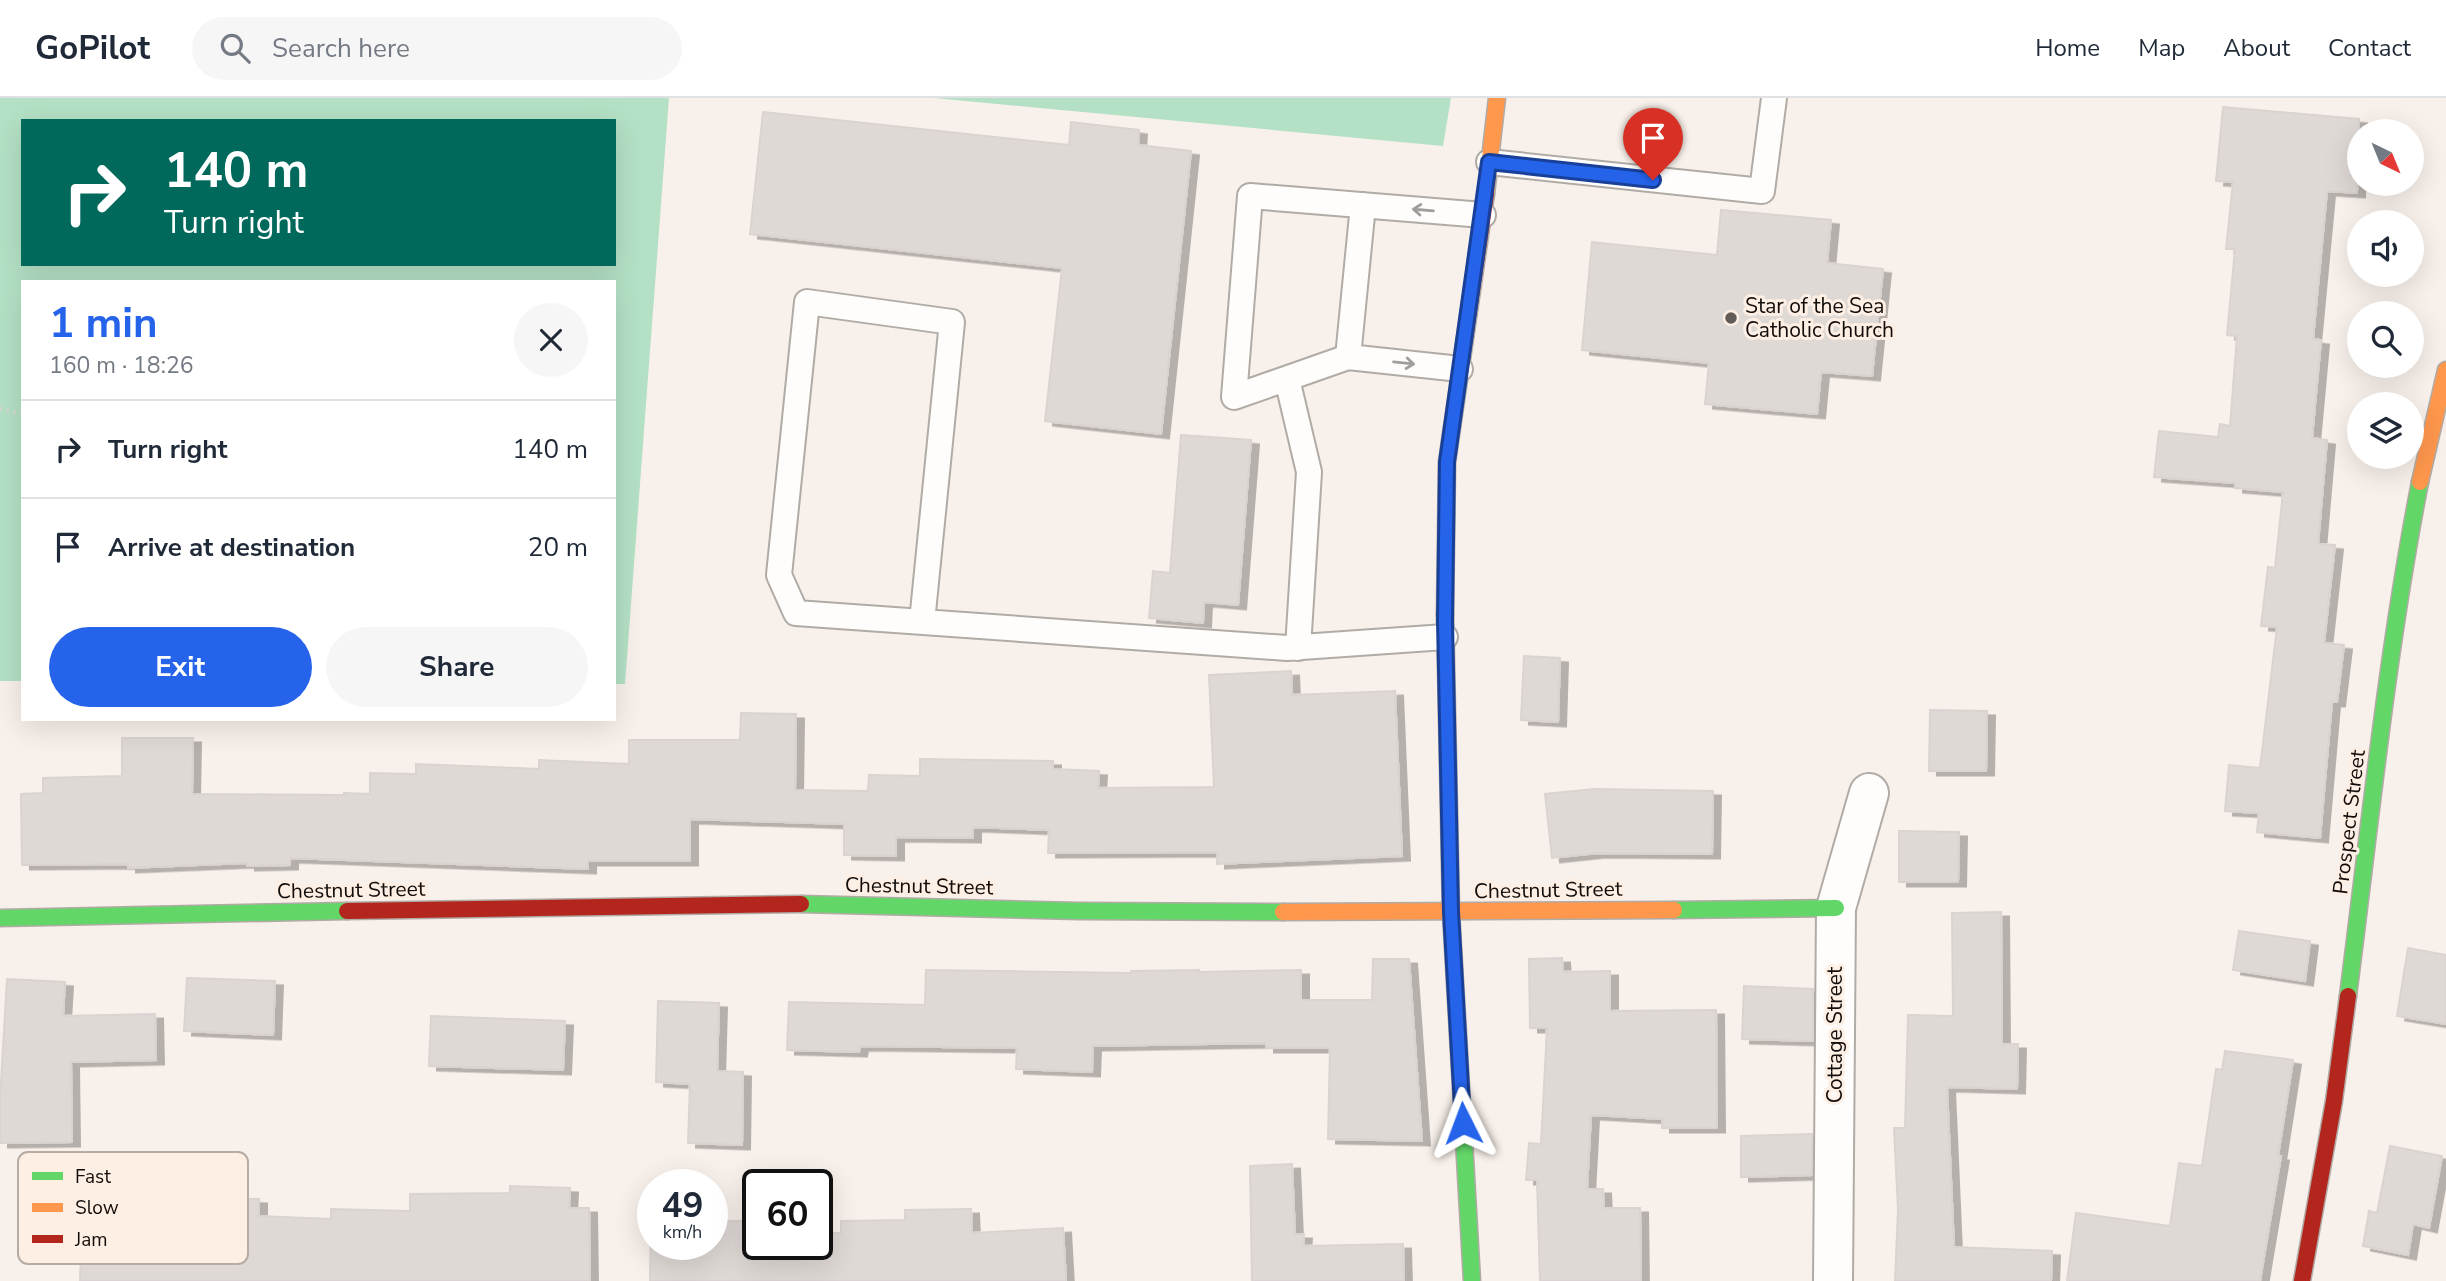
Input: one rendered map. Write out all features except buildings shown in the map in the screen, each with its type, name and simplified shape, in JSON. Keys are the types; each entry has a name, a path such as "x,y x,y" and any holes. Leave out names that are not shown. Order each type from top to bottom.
{"street":[{"path":"1472,1281 1451,912 1446,637 1447,462 1497,98"},
{"name":"Prospect Street","path":"2302,1281 2342,1044 2399,599 2432,424 2446,370"},
{"name":"Cottage Street","path":"1833,1281 1836,908 1869,793"},
{"name":"Chestnut Street","path":"0,918 799,904 1079,911 1451,912 1836,908"}],"lane":[{"path":"1489,162 1762,191 1774,98"},
{"path":"1460,369 1348,358 1234,397 1250,196 1483,215"},
{"path":"1348,358 1363,205"},
{"path":"922,622 952,322 807,302 779,575 796,614 1298,648 1446,637"},
{"path":"1287,379 1309,472 1298,648"}],"path":[{"path":"0,409 21,414"}],"green space":[{"path":"0,98 669,98 625,684 616,684 616,280 21,280 21,681 0,681"},
{"path":"934,98 1451,98 1443,146"}],"traffic: fast":[{"path":"2348,996 2389,674 2420,482"},
{"path":"1445,614 1451,912 1472,1281"},
{"path":"801,904 1079,911 1283,912"},
{"path":"1674,910 1836,908"},
{"path":"0,918 347,911"}],"traffic: slow":[{"path":"1486,194 1497,98"},
{"path":"2420,482 2446,370"},
{"path":"1283,912 1674,910"}],"traffic: jam":[{"path":"1445,614 1447,462 1486,194"},
{"path":"347,911 801,904"},
{"path":"2302,1281 2334,1101 2348,996"}],"place":[{"name":"Star of the Sea Catholic Church","path":"1731,318"}],"route":[{"path":"1463,1123 1451,912 1445,621 1447,462 1489,162 1653,180"}]}
